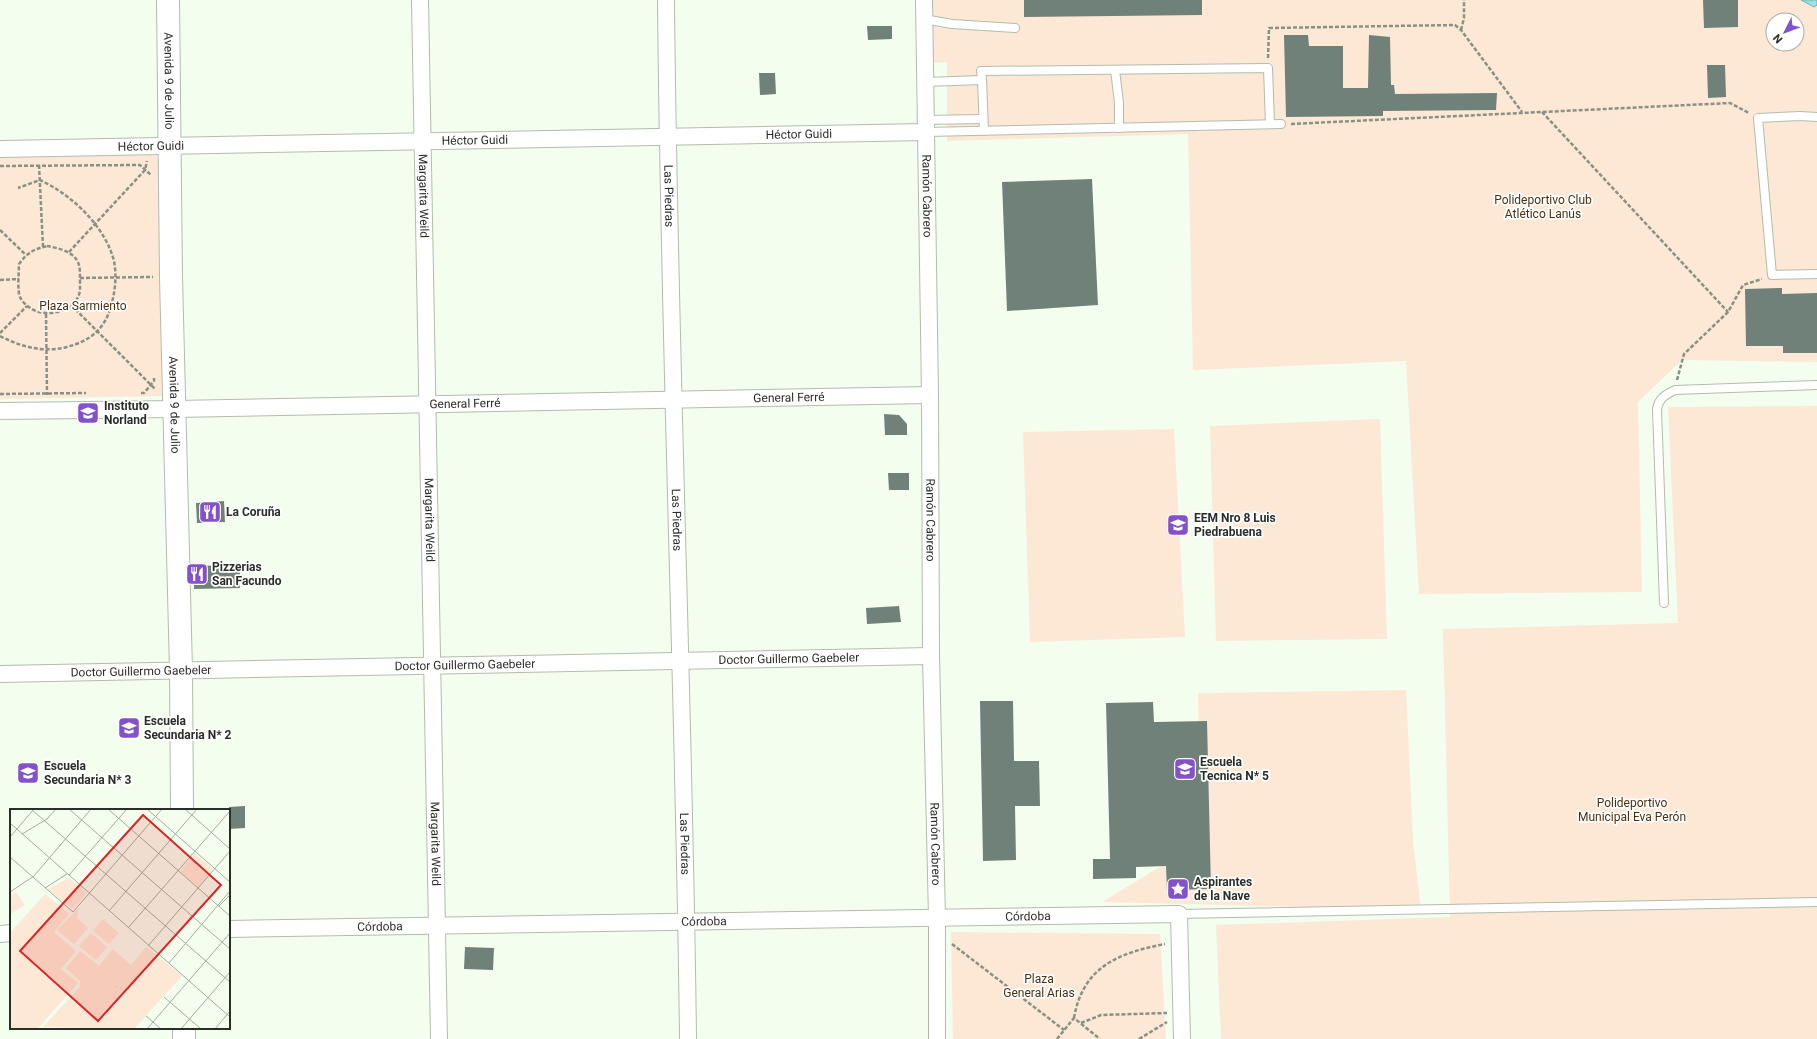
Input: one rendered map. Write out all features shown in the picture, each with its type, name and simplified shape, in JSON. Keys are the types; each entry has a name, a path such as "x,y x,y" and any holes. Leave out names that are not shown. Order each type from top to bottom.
{"street":[{"name":"Avenida 9 de Julio","path":"168,0 159,146 157,277 175,409 181,671 182,809"},
{"name":"Margarita Weild","path":"420,0 424,142 426,404 439,1039"},
{"name":"Las Piedras","path":"666,0 667,136 681,662 688,1039"},
{"name":"Ramón Cabrero","path":"924,0 930,395 931,656 937,925 937,1039"},
{"name":"Héctor Guidi","path":"0,149 424,142 667,136 926,126"},
{"name":"General Ferré","path":"0,411 930,395"},
{"name":"Doctor Guillermo Gaebeler","path":"0,674 931,656"},
{"name":"Córdoba","path":"230,929 687,923 937,925 1179,914"},
{"path":"1179,914 1182,1039"},
{"path":"0,934 10,933"}],"lane":[{"path":"924,19 952,24 1015,28"},
{"path":"984,131 981,71 1268,68 1270,124"},
{"path":"1115,70 1119,103 1119,128"},
{"path":"925,82 982,80"},
{"path":"1817,117 1800,116 1758,118 1772,275 1817,274"},
{"path":"926,126 983,119"},
{"path":"926,126 984,131 1281,124"},
{"path":"1664,603 1657,409 1658,401 1665,395 1675,390 1817,385"},
{"path":"1179,914 1817,902"}],"path":[{"path":"1461,30 1464,18 1464,0"},
{"path":"1268,68 1269,28 1455,26 1461,30 1522,113"},
{"path":"1281,124 1730,103 1758,118"},
{"path":"1542,112 1728,312"},
{"path":"69,252 146,170 159,146"},
{"path":"38,148 43,247"},
{"path":"0,166 140,165 151,174 151,182"},
{"path":"18,188 40,180 66,194 83,210 108,243 114,261 116,277 110,310 105,323 98,331 76,345 47,349 23,346 0,335 27,306"},
{"path":"0,230 26,255"},
{"path":"43,247 58,248 69,252 79,264 80,278 80,291 71,305 57,312 46,314 27,306 19,297 19,264 26,255 35,249 43,247"},
{"path":"1675,390 1684,354 1728,312 1743,285 1772,275"},
{"path":"80,278 157,277"},
{"path":"0,280 19,279"},
{"path":"71,305 156,390"},
{"path":"46,314 48,410"},
{"path":"136,393 144,393 154,381 154,374"},
{"path":"0,394 92,393"},
{"path":"937,925 1064,1030"},
{"path":"1057,1039 1074,1018 1080,995 1086,983 1109,962 1122,954 1180,940"},
{"path":"1081,1024 1094,1016 1107,1014 1181,1013"},
{"path":"1139,1039 1181,1013"},
{"path":"1074,1018 1100,1039"}],"green space":[{"name":"Polideportivo Club Atlético Lanús","path":"932,0 1817,0 1817,362 1682,360 1638,402 1642,592 1419,594 1406,361 1193,370 1188,134 947,141 947,62 933,63"},
{"name":"Plaza Sarmiento","path":"163,155 168,396 0,399 0,157"},
{"name":"Polideportivo Municipal Eva Perón","path":"1817,406 1817,1039 1221,1039 1216,925 1450,917 1443,629 1678,623 1668,407"},
{"path":"1380,419 1387,639 1216,641 1210,426"},
{"path":"1174,429 1185,637 1030,642 1023,432"},
{"path":"1406,690 1413,841 1421,910 1102,902 1201,842 1198,693"},
{"name":"Plaza General Arias","path":"951,932 1160,934 1166,1039 953,1039"}],"water":[{"path":"1801,0 1817,0 1817,5 1814,7"}],"building":[{"path":"1024,0 1202,0 1202,15 1024,17"},
{"path":"1703,0 1738,0 1738,27 1704,28"},
{"path":"867,26 892,26 892,39 868,40"},
{"path":"1284,35 1308,35 1309,46 1343,46 1343,88 1368,88 1369,35 1390,37 1391,85 1394,85 1395,94 1497,93 1496,110 1383,111 1383,116 1286,117"},
{"path":"1707,65 1725,65 1726,97 1708,98"},
{"path":"759,73 775,73 776,94 760,95"},
{"path":"1092,179 1098,305 1007,311 1002,182"},
{"path":"1782,288 1782,294 1817,293 1817,353 1783,353 1783,346 1746,346 1745,289"},
{"path":"884,414 899,415 907,424 907,435 885,435"},
{"path":"888,473 909,473 909,490 889,490"},
{"name":"La Coruña","path":"224,501 225,522 197,523 196,503"},
{"path":"240,565 240,588 194,589 194,566"},
{"path":"899,606 901,622 867,624 866,608"},
{"path":"980,701 1013,701 1014,761 1039,761 1040,806 1015,806 1016,860 983,861"},
{"path":"1153,702 1154,722 1207,721 1211,889 1167,890 1166,866 1136,867 1136,878 1093,879 1093,859 1110,859 1106,703"},
{"path":"245,806 245,828 230,829 229,807"},
{"path":"465,947 494,948 493,970 464,969"}],"place":[{"name":"Instituto Norland","path":"88,413"},
{"name":"La Coruña","path":"210,512"},
{"name":"EEM Nro 8 Luis Piedrabuena","path":"1178,525"},
{"name":"Pizzerias San Facundo","path":"197,574"},
{"name":"Escuela Secundaria N* 2","path":"129,728"},
{"name":"Escuela Tecnica N* 5","path":"1185,769"},
{"name":"Escuela Secundaria N* 3","path":"28,773"},
{"name":"Aspirantes de la Nave","path":"1178,889"}]}
